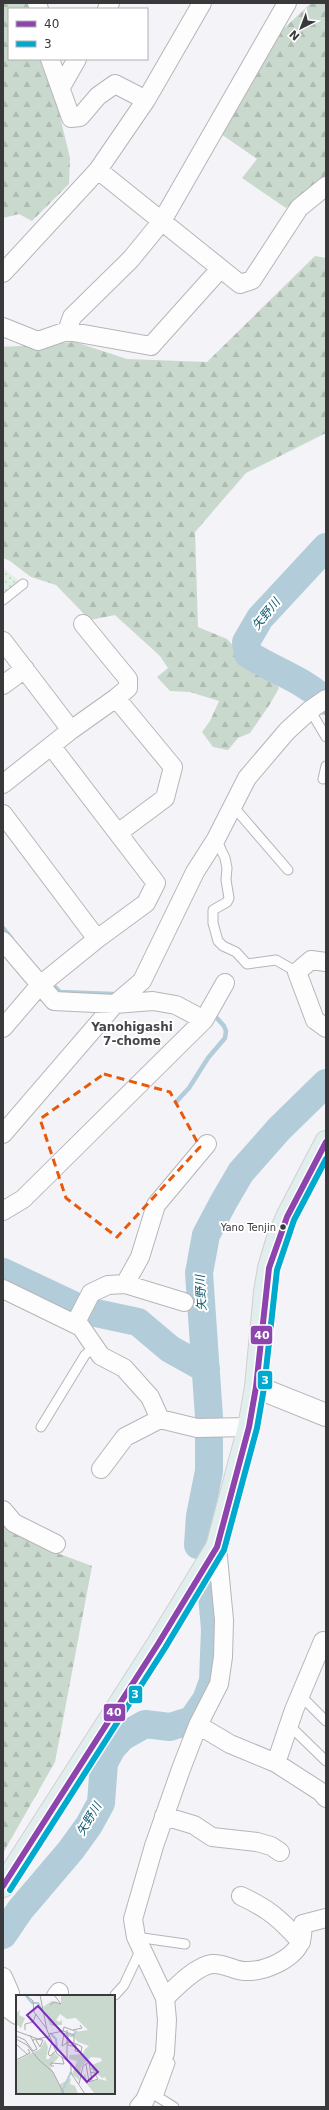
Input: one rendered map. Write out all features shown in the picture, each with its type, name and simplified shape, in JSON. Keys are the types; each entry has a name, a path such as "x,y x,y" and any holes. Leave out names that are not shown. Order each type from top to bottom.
{"main road":[{"path":"3,1886 158,1644 217,1547 249,1427 256,1387 265,1292 277,1241 287,1217 326,1142"}],"street":[{"path":"3,273 98,170 146,100 202,3"},
{"path":"67,331 72,317 131,259 162,221 287,3"},
{"path":"50,60 71,118 80,117 98,96 114,84 146,100"},
{"path":"60,87 76,60"},
{"path":"98,170 240,284 252,280 299,208 326,186"},
{"path":"3,326 38,341 67,331 152,346 220,269"},
{"path":"3,784 128,688 128,679 83,624"},
{"path":"3,641 72,730"},
{"path":"3,685 25,669"},
{"path":"116,698 173,767 165,798 118,833"},
{"path":"3,1134 115,1004 142,981 195,872 216,839 247,778 287,731 310,710 326,699"},
{"path":"3,1028 39,986 97,939 146,903 156,883 52,747"},
{"path":"3,814 97,939"},
{"path":"3,941 39,986 54,1001 115,1004 153,1001 176,1005 208,1014"},
{"path":"326,962 311,960 297,972 315,1020 326,1028"},
{"path":"3,1211 23,1199 208,1014 225,983"},
{"path":"125,1284 140,1257 156,1205 207,1144"},
{"path":"75,1324 91,1293 108,1285 125,1284 184,1302"},
{"path":"3,1289 81,1327 101,1356 124,1368 150,1397 160,1419"},
{"path":"256,1387 326,1415"},
{"path":"101,1469 126,1438 160,1419 197,1428 249,1427"},
{"path":"3,1510 14,1523 56,1544"},
{"path":"139,2107 145,2100 165,2053 165,1998 139,1943 133,1919 164,1816 198,1725 218,1684 223,1657 224,1620 217,1547"},
{"path":"276,1763 300,1695 324,1642"},
{"path":"198,1725 230,1744 276,1763 321,1792 326,1798"},
{"path":"164,1816 194,1825 212,1837 257,1842 271,1846 280,1852"},
{"path":"241,1896 266,1907 301,1942"},
{"path":"165,1998 188,1976 211,1964 226,1964 244,1971 261,1970 291,1955 301,1942 303,1924 326,1918"},
{"path":"3,1977 10,1993 10,2010 16,2014"}],"lane":[{"path":"3,600 23,584"},
{"path":"310,710 326,737"},
{"path":"323,779 326,766"},
{"path":"232,805 288,870"},
{"path":"216,839 225,858 229,898 227,902 213,910 212,923 218,941 223,946 236,952 247,964 276,960 297,972"},
{"path":"41,1427 85,1355 94,1347"},
{"path":"300,1695 326,1721"},
{"path":"289,1725 326,1761"},
{"path":"115,1995 124,1985 139,1943 186,1944"},
{"path":"162,2059 170,2061 158,2097 174,2107"}],"highlighted area":[{"path":"104,1074 170,1092 200,1147 117,1237 66,1198 40,1119"}],"shaded area":[{"path":"3,568 22,583 7,595 3,590"}],"green space":[{"path":"3,3 32,3 34,8 8,8 8,60 46,60 70,158 69,184 32,221 19,214 3,218"},
{"path":"311,3 326,3 326,176 286,208 242,178 257,159 221,134 279,33"},
{"path":"315,256 326,258 326,433 246,473 195,532 198,627 227,639 246,659 267,672 279,688 250,733 238,738 228,750 213,747 202,732 210,721 219,701 190,692 170,691 157,677 168,668 160,656 115,615 90,620 56,585 31,577 10,561 3,558 3,347 75,342 127,359 207,362"},
{"path":"3,1519 49,1550 92,1566 55,1762 3,1853"}],"waterway":[{"name":"矢野川","path":"326,547 260,618 246,642 248,654 308,687 326,701"},
{"path":"3,928 11,938"},
{"path":"50,982 60,992 113,994"},
{"path":"176,1102 189,1088 208,1058 225,1038 226,1031 224,1026 215,1016 211,1014"},
{"name":"矢野川","path":"198,1545 200,1516 209,1471 209,1417 199,1273 206,1235 241,1172 279,1129 326,1083"},
{"path":"3,1272 75,1306"},
{"path":"91,1312 138,1322 170,1349 206,1369"},
{"name":"矢野川","path":"3,1935 20,1910 71,1850 89,1825 101,1803 104,1763 112,1748 122,1737 145,1724 170,1727 192,1720 206,1700 213,1681 215,1629 212,1595 207,1581"}],"transit line":[{"name":"40","path":"3,1886 158,1644 217,1547 249,1427 256,1387 269,1268 287,1217 326,1142"},
{"name":"3","path":"10,1890 165,1648 224,1550 257,1428 264,1388 277,1270 294,1220 326,1159"}],"place":[{"name":"Yano Tenjin","path":"283,1227"}],"district":[{"name":"Yanohigashi 7-chome","path":"132,1034"}]}
